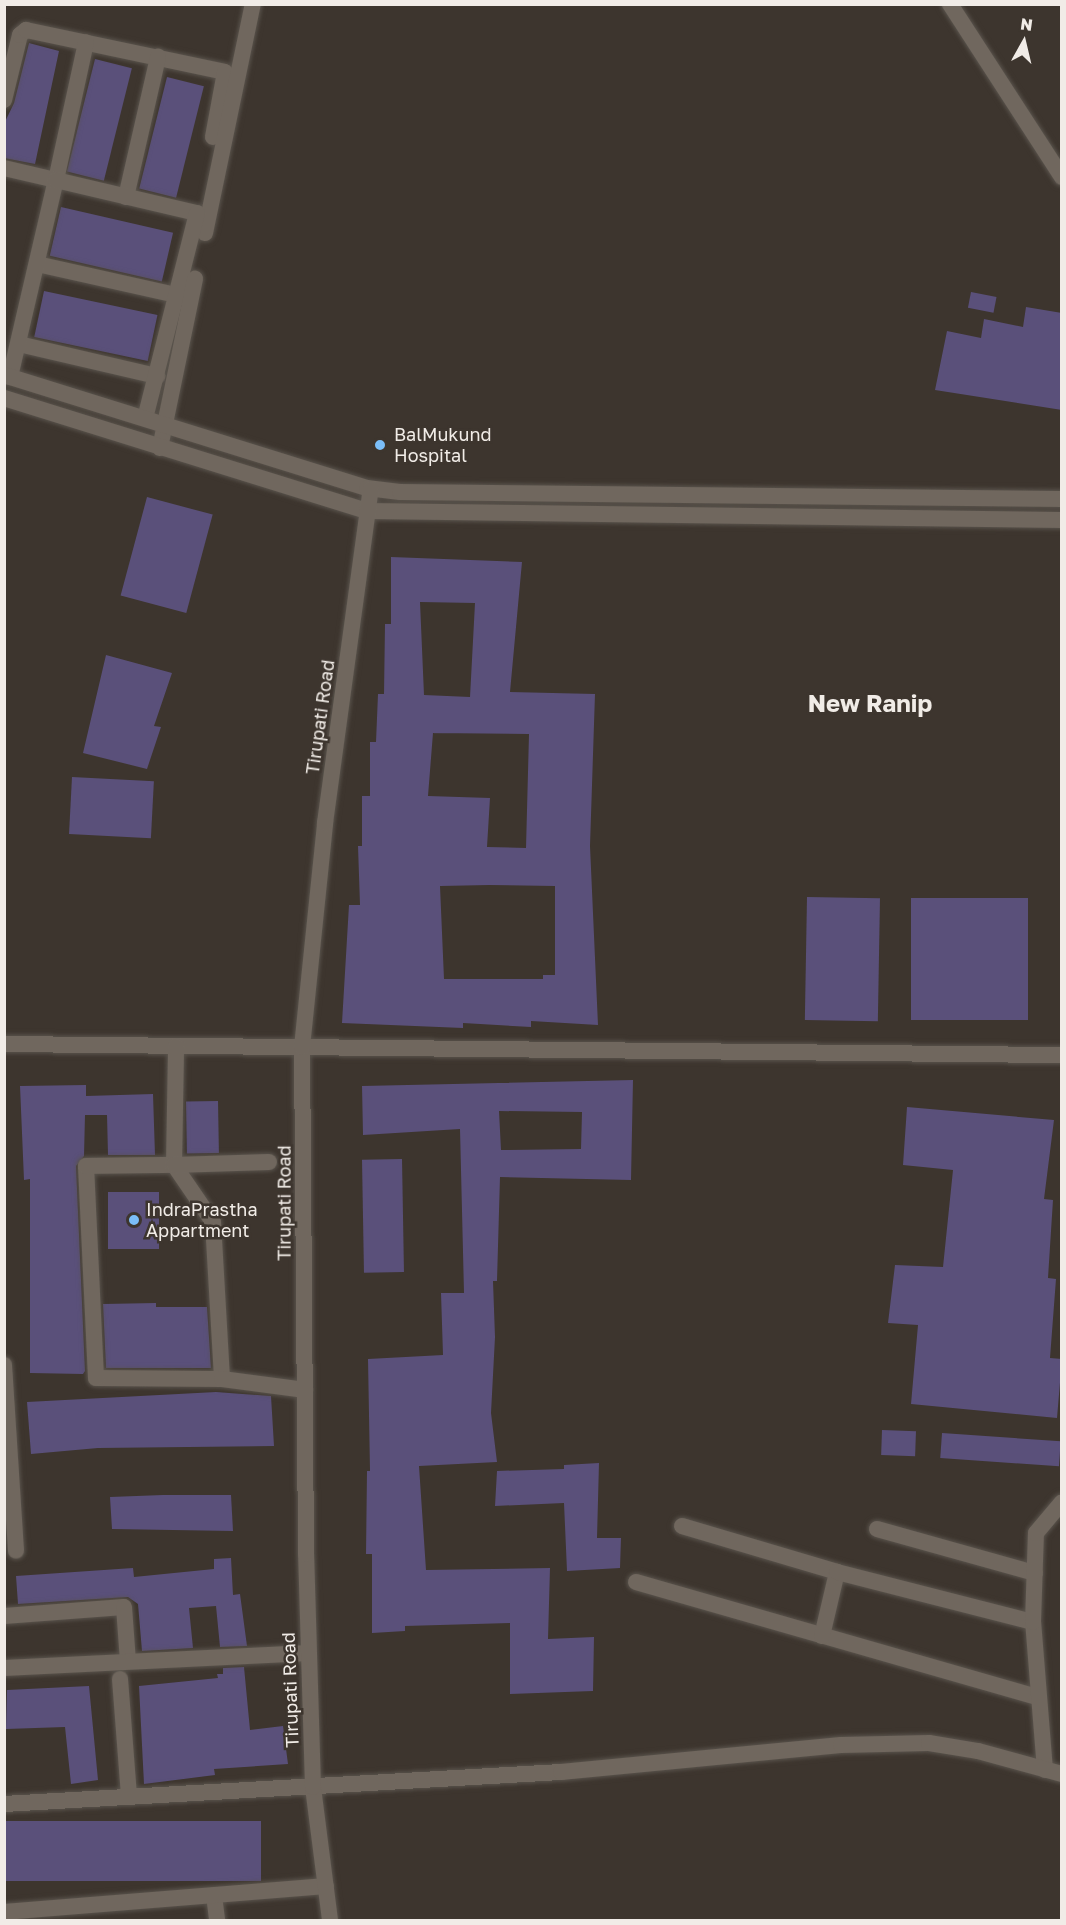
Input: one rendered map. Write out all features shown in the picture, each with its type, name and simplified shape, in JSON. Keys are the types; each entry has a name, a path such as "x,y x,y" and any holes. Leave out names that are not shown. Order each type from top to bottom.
{"street":[{"path":"160,448 253,4"},
{"path":"950,4 1062,177"},
{"path":"4,100 22,32 86,42 225,72 180,296 146,419"},
{"path":"86,42 19,344 7,376 371,489 495,495 1062,499"},
{"path":"126,197 158,57"},
{"path":"4,168 197,213"},
{"path":"37,264 180,296"},
{"path":"19,344 157,376"},
{"path":"4,398 368,511 1062,520"},
{"name":"Tirupati Road","path":"330,1920 313,1788 304,1390 302,1047 325,823 371,489"},
{"path":"4,1044 1062,1055"},
{"path":"176,1046 174,1165 213,1221 222,1379"},
{"path":"269,1162 86,1166 96,1378 222,1379 304,1390"},
{"path":"4,1365 16,1551"},
{"path":"4,1804 561,1772 841,1745 929,1743 978,1751 1053,1772 1038,1697 1033,1622 1036,1533 1062,1502"},
{"path":"682,1526 837,1572 1033,1622"},
{"path":"877,1529 1035,1573"},
{"path":"822,1636 837,1572"},
{"path":"636,1582 1038,1697"},
{"path":"4,1616 124,1607 128,1661"},
{"path":"4,1668 309,1653"},
{"path":"120,1680 129,1797"},
{"path":"4,1912 84,1914 214,1895 326,1886"},
{"path":"214,1895 217,1920"}],"building":[{"path":"29,43 59,51 35,164 4,158 4,124 14,103"},
{"path":"95,59 132,68 104,181 67,172"},
{"path":"167,77 204,86 176,198 139,189"},
{"path":"61,207 173,233 162,282 50,256"},
{"path":"44,291 157,315 148,361 34,337"},
{"path":"971,292 997,297 993,313 968,308"},
{"path":"1026,307 1062,313 1062,410 935,390 947,331 981,338 984,319 1023,327"},
{"path":"147,497 213,515 186,613 121,596"},
{"path":"391,557 522,562 510,692 595,694 590,846 598,1025 531,1021 531,1027 463,1023 463,1028 342,1023 349,905 360,905 358,846 362,846 362,796 370,796 370,742 376,742 378,694 384,694 385,624 391,624","holes":["420,602 475,603 470,697 424,695","433,733 529,734 526,848 487,847 490,798 428,796","440,886 555,886 555,975 543,975 543,979 444,979"]},
{"path":"106,655 172,673 154,726 161,727 147,769 83,753"},
{"path":"72,777 154,781 151,838 69,834"},
{"path":"807,897 880,898 878,1021 805,1020"},
{"path":"911,898 1028,898 1028,1020 911,1020"},
{"path":"633,1080 631,1180 500,1177 497,1281 493,1281 495,1337 491,1413 497,1462 419,1466 426,1570 550,1568 548,1639 594,1637 593,1691 510,1694 510,1623 405,1626 405,1631 372,1633 372,1554 366,1554 367,1471 370,1471 368,1359 443,1355 441,1293 464,1293 460,1129 363,1135 362,1086","holes":["499,1111 582,1112 581,1149 501,1150"]},
{"path":"86,1085 86,1096 153,1094 155,1155 108,1155 107,1115 85,1115 84,1156 76,1166 85,1371 83,1374 30,1373 30,1179 24,1180 20,1086"},
{"path":"218,1101 219,1153 187,1154 186,1102"},
{"path":"907,1107 1054,1120 1044,1199 1053,1200 1048,1278 1056,1279 1050,1358 1062,1359 1057,1418 911,1404 918,1325 888,1323 895,1265 943,1267 953,1170 903,1165"},
{"path":"402,1159 404,1272 364,1273 362,1160"},
{"name":"IndraPrastha Appartment","path":"108,1192 159,1192 159,1249 108,1249"},
{"path":"156,1303 156,1307 207,1307 211,1368 106,1368 103,1304"},
{"path":"216,1392 271,1396 274,1446 98,1448 31,1454 27,1402"},
{"path":"882,1430 916,1431 915,1456 881,1455"},
{"path":"942,1433 1061,1441 1059,1466 940,1458"},
{"path":"599,1463 597,1538 621,1538 620,1568 567,1571 564,1503 495,1506 497,1471 564,1469 564,1465"},
{"path":"231,1495 233,1531 112,1529 110,1497"},
{"path":"231,1558 233,1595 240,1594 247,1646 220,1647 216,1606 189,1608 193,1648 142,1651 138,1604 128,1597 18,1604 16,1576 133,1568 134,1577 214,1569 214,1559"},
{"path":"244,1667 250,1730 283,1726 288,1764 214,1769 215,1775 144,1784 139,1686 218,1678 217,1674 223,1674 223,1668"},
{"path":"89,1686 98,1780 71,1784 65,1727 6,1729 7,1690"},
{"path":"4,1821 261,1821 261,1881 4,1881"}],"place":[{"name":"BalMukund Hospital","path":"380,445"},
{"name":"IndraPrastha Appartment","path":"134,1220"}],"district":[{"name":"New Ranip","path":"870,703"}]}
